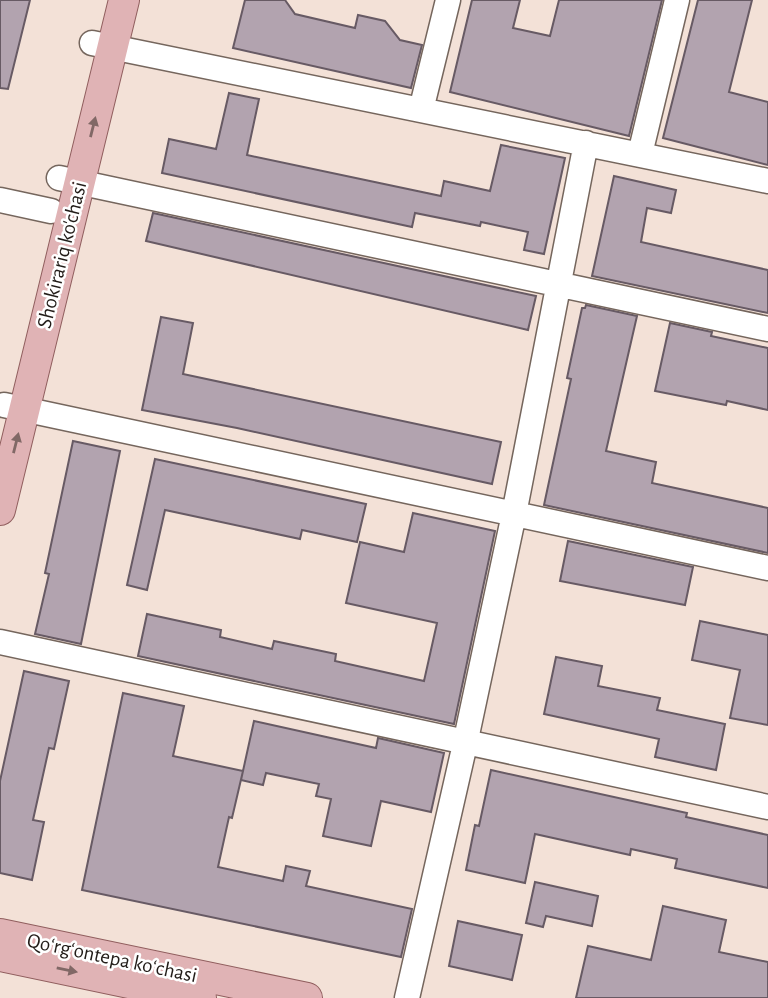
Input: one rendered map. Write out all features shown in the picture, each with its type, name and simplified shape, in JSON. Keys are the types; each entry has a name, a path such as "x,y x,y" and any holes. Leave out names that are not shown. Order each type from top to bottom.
{"main road":[{"name":"Shokirariq ko'chasi","path":"102,0 102,45"},
{"name":"Shokirariq ko'chasi","path":"10,412 102,45 124,0"},
{"name":"Shokirariq ko'chasi","path":"0,510 10,412 51,211 69,180"},
{"name":"Qoʻrgʻontepa koʻchasi","path":"0,934 307,998"},
{"name":"Qoʻrgʻontepa koʻchasi","path":"0,956 201,998"}],"street":[{"path":"421,110 448,0"},
{"path":"640,154 677,0"},
{"path":"102,45 768,181"},
{"path":"407,998 514,514 586,143"},
{"path":"69,180 768,329"},
{"path":"0,200 51,211"},
{"path":"10,412 768,568"},
{"path":"0,642 768,807"}],"building":[{"path":"0,0 30,0 8,89 0,88"},
{"path":"245,0 285,0 295,14 355,28 358,15 385,21 400,40 422,45 411,88 233,48"},
{"path":"472,0 520,0 513,28 550,36 559,0 662,0 629,136 450,92"},
{"path":"698,0 752,0 729,92 768,102 768,165 663,138"},
{"path":"229,93 259,99 247,155 441,196 444,181 490,191 501,145 565,158 544,254 524,250 528,232 481,222 480,226 415,213 412,227 162,173 169,139 216,149"},
{"path":"614,176 676,190 671,213 647,208 641,242 768,270 768,313 592,276"},
{"path":"153,213 536,296 528,330 146,241"},
{"path":"586,305 637,316 606,451 656,462 652,483 768,508 768,553 544,505 571,379 567,378 582,308"},
{"path":"161,317 193,323 183,374 501,442 492,484 142,410"},
{"path":"670,323 712,332 711,336 768,348 768,410 655,391"},
{"path":"73,441 120,451 81,644 35,634 49,574 45,573"},
{"path":"155,459 366,504 357,542 302,530 300,539 165,510 147,590 127,585"},
{"path":"413,513 495,531 454,724 138,656 147,614 221,630 220,637 272,649 274,641 336,654 335,661 424,681 437,623 346,603 360,542 404,552"},
{"path":"568,541 693,567 685,605 560,581"},
{"path":"700,621 768,635 768,725 730,718 740,670 692,660"},
{"path":"556,657 602,666 598,686 660,698 657,710 725,724 716,770 655,757 659,739 544,714"},
{"path":"24,671 69,681 54,749 49,748 33,820 44,822 32,880 0,873 0,781"},
{"path":"123,693 184,706 173,756 243,771 218,867 283,881 286,866 310,871 306,886 412,909 401,957 82,890"},
{"path":"254,721 376,748 378,738 444,753 431,812 381,801 371,846 323,836 331,799 316,796 319,784 266,773 263,785 241,780"},
{"path":"491,770 687,813 686,817 768,835 768,888 675,868 677,859 631,849 630,855 535,834 525,883 466,870 475,825 479,826"},
{"path":"535,882 598,896 592,926 546,916 543,927 526,923"},
{"path":"663,906 726,920 719,952 768,962 768,998 576,998 588,946 651,960"},
{"path":"458,921 522,935 512,980 449,966"}]}
